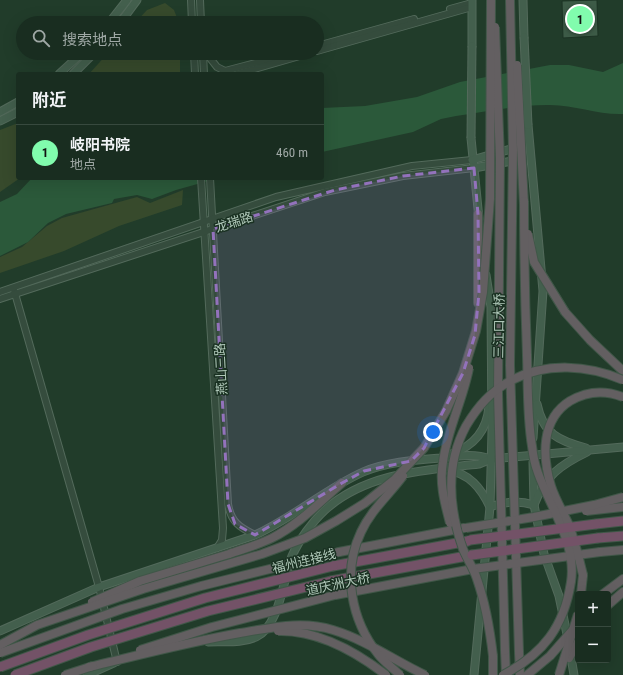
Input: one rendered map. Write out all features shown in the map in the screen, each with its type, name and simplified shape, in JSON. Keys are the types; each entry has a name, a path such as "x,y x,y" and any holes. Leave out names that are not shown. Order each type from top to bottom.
{"highway":[{"path":"400,675 378,654 361,627 351,598 352,565 360,533 376,506 398,483 424,448 446,411 463,373 476,331 483,292 490,199 491,0"},
{"name":"三江口大桥","path":"494,0 500,159 498,393 505,651 504,675"},
{"name":"三江口大桥","path":"510,0 513,150 510,365 520,675"},
{"path":"504,675 522,665 542,648 557,627 567,603 572,580 571,560 564,535 537,472 529,421 524,201 513,0"},
{"path":"524,201 528,240 534,262 556,301 590,340 623,371"},
{"path":"478,214 479,292 474,345 465,388 449,435 442,464 443,496 451,525 477,578 489,621 493,656 493,675"},
{"path":"464,550 455,524 450,496 452,466 460,438 476,410 497,388 524,374 550,369 588,369 623,380"},
{"path":"581,591 583,575 578,549 551,486 545,459 545,442 549,426 556,414 565,404 585,394 596,392 623,396"},
{"path":"37,626 143,589 262,554 304,538 336,521 364,503 395,479 424,448"},
{"path":"0,645 37,626 140,581 255,546 273,537 293,524 342,483"},
{"path":"0,653 122,609 201,586 339,552 534,517 594,505 623,497"},
{"path":"534,517 623,507"},
{"name":"福州连接线","path":"0,667 88,635 197,601 333,566 470,540 623,521"},
{"name":"福州连接线","path":"15,675 91,647 208,611 331,581 472,555 623,536"},
{"name":"道庆洲大桥","path":"65,675 88,671 212,627 335,595 473,569 623,550"},
{"path":"607,591 623,579"},
{"path":"611,602 623,592"},
{"path":"560,675 575,624"},
{"path":"88,671 216,637 285,625 306,625 332,630 357,639 401,664 426,675"},
{"path":"527,675 550,656 575,627"},
{"path":"253,631 287,630 321,637 337,643 386,675"},
{"path":"560,675 575,648"}],"main road":[{"path":"114,16 127,0"},
{"path":"125,16 137,0"},
{"path":"523,0 529,143 543,291 535,394 533,455 534,505 544,554 559,596 574,675"},
{"path":"472,3 472,160 491,306 492,380 490,507 474,675"},
{"path":"61,72 74,60"},
{"path":"75,72 87,60"},
{"path":"0,112 16,103"},
{"path":"0,121 16,113"},
{"path":"472,160 529,143"},
{"path":"474,168 530,157"},
{"path":"436,458 461,451 472,444 480,434 489,409 492,380"},
{"path":"535,394 539,412 544,424 551,434 571,444 592,449"},
{"path":"88,671 184,645 246,641 257,636 268,628 275,614 292,556 307,530 325,510 346,495 368,484 396,475 479,464 491,459 623,447"},
{"path":"534,505 539,490 548,478 572,459 592,449"},
{"path":"0,631 99,587 255,535 270,528 342,483 364,472 396,464 436,458 479,454 491,459"},
{"path":"424,460 425,470"},
{"path":"434,469 454,471 466,476 477,484 490,507"},
{"path":"490,507 502,502 523,502 534,505"}],"street":[{"path":"191,0 192,16"},
{"path":"200,0 201,16"},
{"path":"324,44 472,3"},
{"path":"324,49 472,3"},
{"path":"195,60 196,72"},
{"path":"204,60 204,72"},
{"path":"210,60 217,67 225,70 265,60"},
{"path":"244,72 286,60"},
{"name":"龙瑞路","path":"0,299 14,290 212,218 276,197 412,166 472,160"},
{"name":"龙瑞路","path":"0,292 14,290 335,190 403,176 474,168"},
{"name":"燕山三路","path":"201,180 206,231 223,528 222,540 217,548"},
{"name":"燕山三路","path":"210,180 228,504 235,524 255,535"},
{"path":"14,290 99,587 117,662"}],"highlighted area":[{"path":"474,168 478,214 479,292 475,335 463,373 424,448 411,461 364,471 255,535 235,524 228,504 213,229 335,190 403,176"}],"shaded area":[{"path":"165,3 174,10 176,16 141,16 147,10"},
{"path":"102,60 180,60 180,72 91,72"},
{"path":"623,63 623,114 604,113 557,105 513,107 441,119 413,132 324,152 324,108 365,106 417,97 460,82 550,65 569,65 603,72"},
{"path":"16,124 17,180 0,192 0,130"},
{"path":"30,180 212,180 176,190 152,199 137,195 114,199 112,203 66,214 48,223 28,242 0,256 0,202 17,194"},
{"path":"183,190 182,205 119,226 64,251 0,273 0,257 22,247 47,226 62,218 137,197 150,203"}],"building":[{"path":"597,0 598,36 563,38 562,1"}],"place":[{"name":"岐阳书院","path":"580,19"}]}
